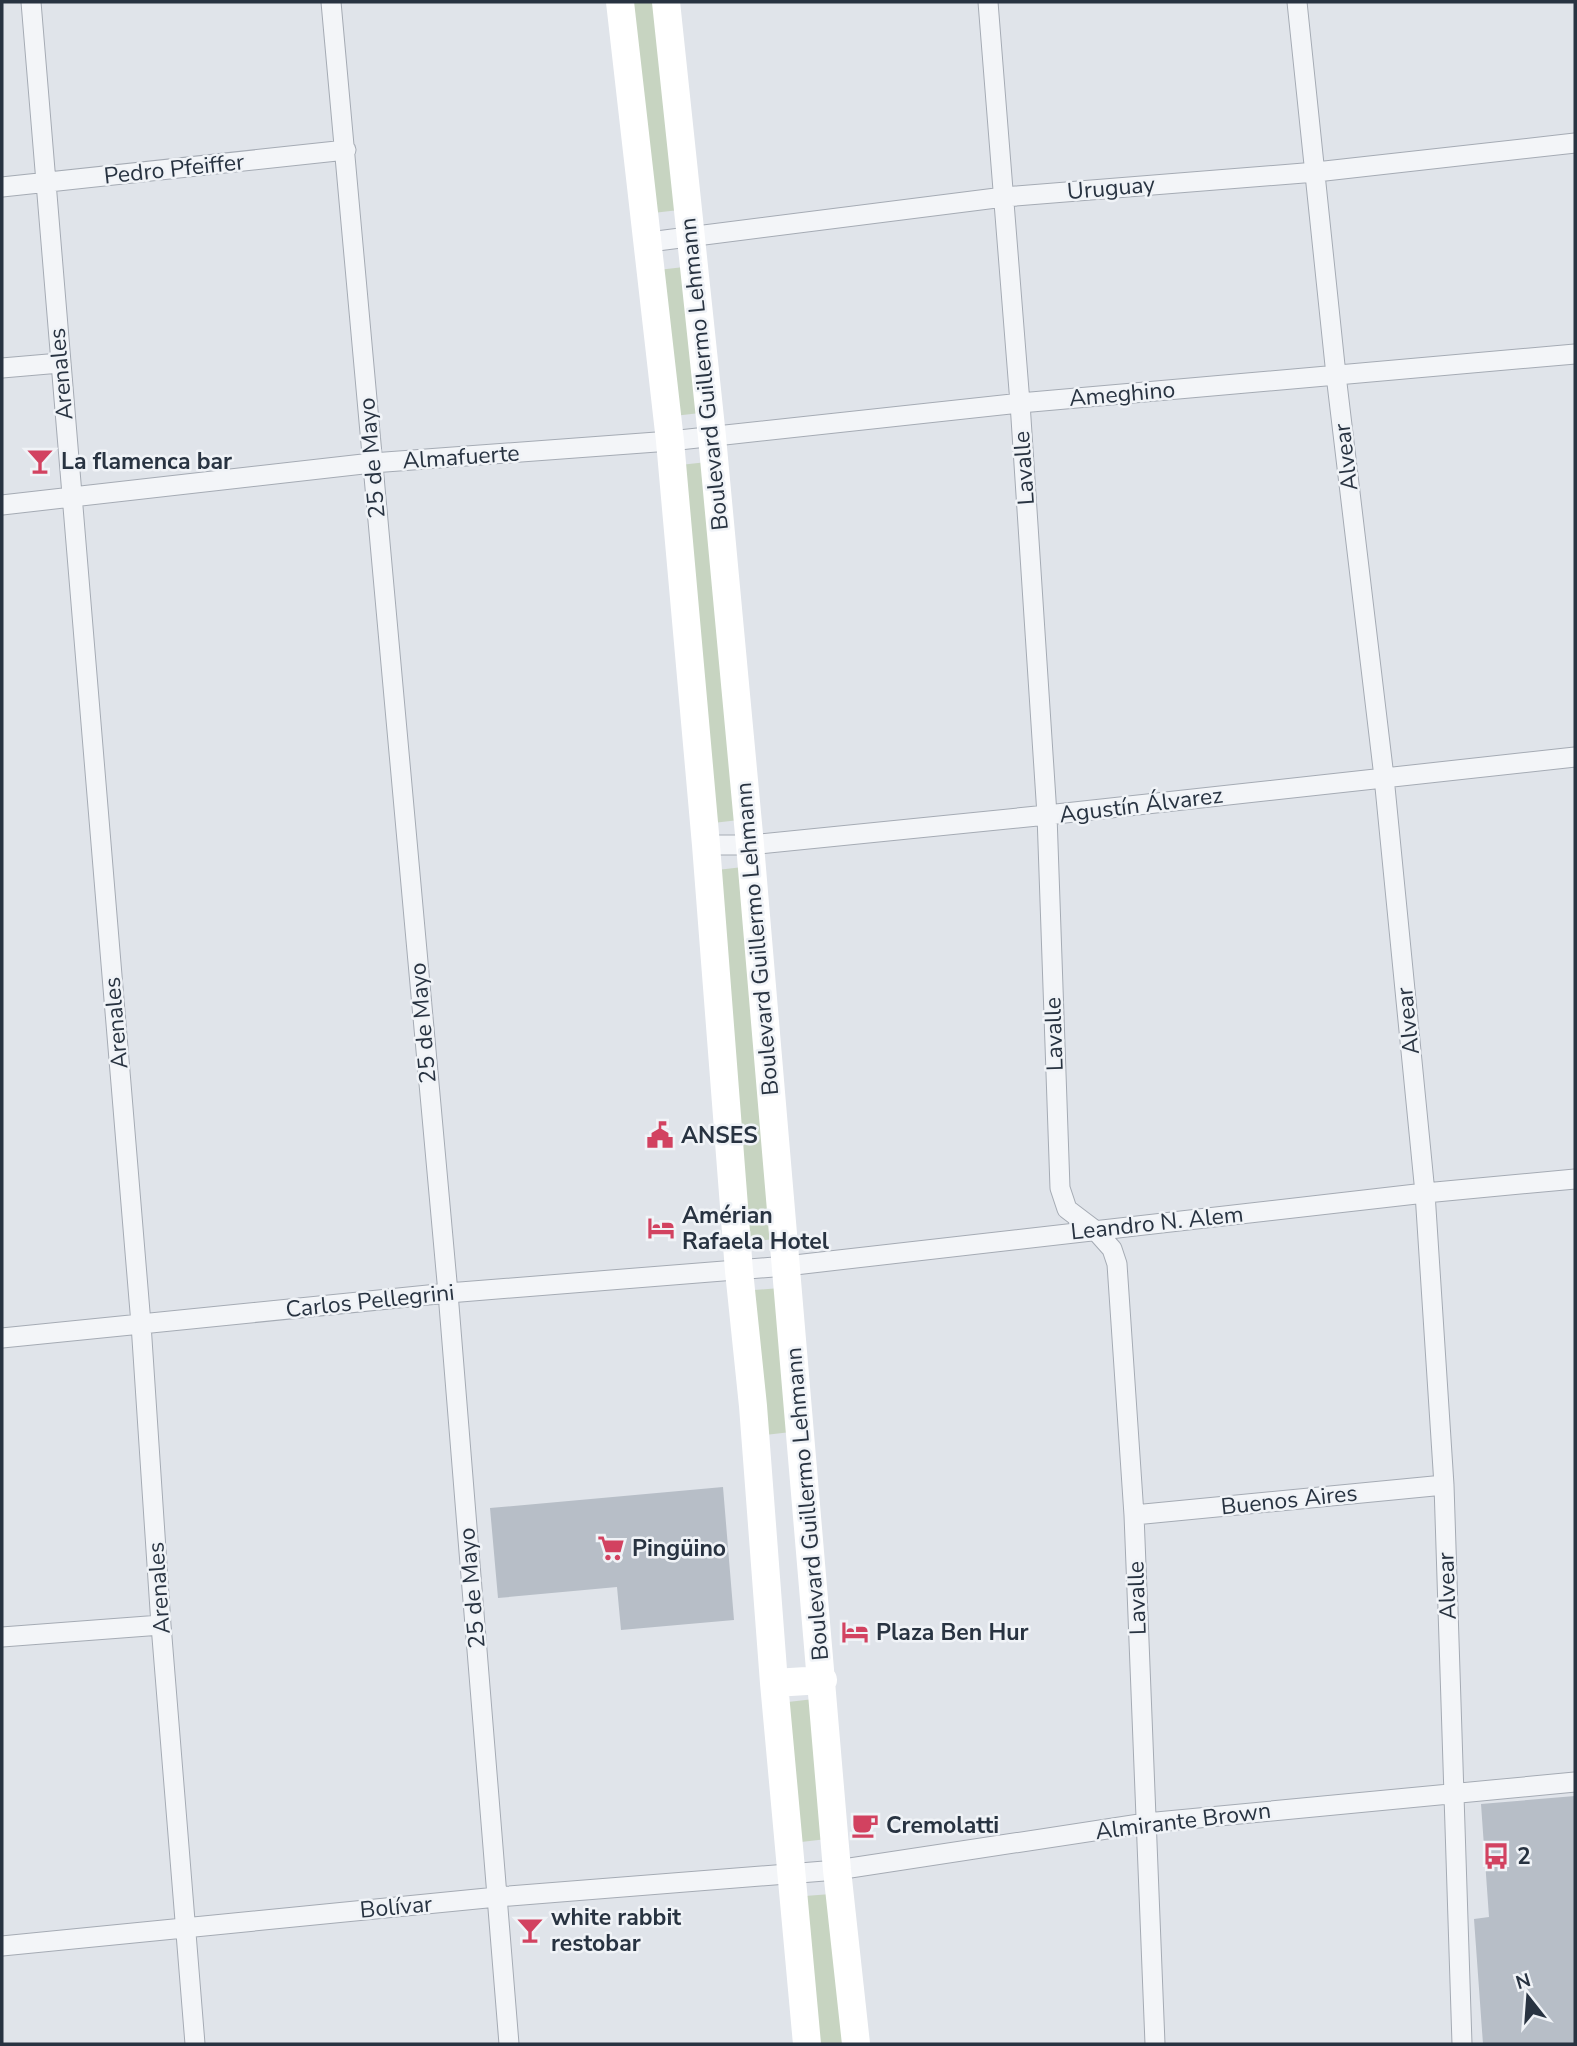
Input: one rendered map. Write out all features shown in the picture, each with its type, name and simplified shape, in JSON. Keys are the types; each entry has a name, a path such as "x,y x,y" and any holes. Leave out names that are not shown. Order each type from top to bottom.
{"main road":[{"name":"Boulevard Guillermo Lehmann","path":"620,2 670,441 807,2044"},
{"name":"Boulevard Guillermo Lehmann","path":"666,2 712,437 750,845 838,1870 856,2044"},
{"path":"757,1452 802,1448"},
{"path":"774,1682 823,1680"}],"street":[{"name":"Arenales","path":"31,2 141,1324 161,1625 195,2044"},
{"name":"25 de Mayo","path":"331,2 448,1293 509,2044"},
{"name":"Lavalle","path":"988,2 1020,403 1047,815 1060,1188 1067,1209 1097,1231 1112,1249 1117,1264 1134,1516 1155,2044"},
{"name":"Alvear","path":"1297,2 1336,374 1384,777 1425,1193 1444,1485 1462,2044"},
{"name":"Uruguay","path":"649,242 1004,197 1316,172 1575,143"},
{"name":"Pedro Pfeiffer","path":"2,187 346,150"},
{"name":"Ameghino","path":"670,441 1020,403 1575,354"},
{"path":"2,368 60,363"},
{"name":"Almafuerte","path":"2,505 372,463 670,441"},
{"name":"Agustín Álvarez","path":"706,845 750,845 1047,815 1575,757"},
{"name":"Leandro N. Alem","path":"739,1271 1425,1193 1575,1179"},
{"name":"Carlos Pellegrini","path":"2,1338 448,1293 739,1271"},
{"name":"Buenos Aires","path":"1134,1516 1444,1485"},
{"path":"2,1637 161,1625"},
{"name":"Almirante Brown","path":"792,1875 1146,1823 1575,1782"},
{"name":"Bolívar","path":"2,1946 497,1897 792,1875"}],"green space":[{"path":"630,2 656,2 679,210 653,213"},
{"path":"684,267 700,413 674,416 658,270"},
{"path":"707,462 739,820 713,823 680,465"},
{"path":"743,867 774,1239 748,1242 717,870"},
{"path":"780,1288 791,1432 765,1435 754,1290"},
{"path":"814,1699 827,1839 801,1842 788,1702"},
{"path":"831,1894 845,2044 819,2044 805,1896"}],"building":[{"name":"Pingüino","path":"723,1487 734,1620 621,1630 617,1587 498,1598 490,1508"},
{"path":"1575,1796 1575,2044 1483,2044 1474,1919 1489,1917 1481,1804"}],"place":[{"name":"La flamenca bar","path":"40,461"},
{"name":"ANSES","path":"660,1135"},
{"name":"Amérian Rafaela Hotel","path":"661,1228"},
{"name":"Pingüino","path":"611,1548"},
{"name":"Plaza Ben Hur","path":"855,1632"},
{"name":"Cremolatti","path":"865,1825"},
{"name":"2","path":"1496,1856"},
{"name":"white rabbit restobar","path":"530,1930"}]}
